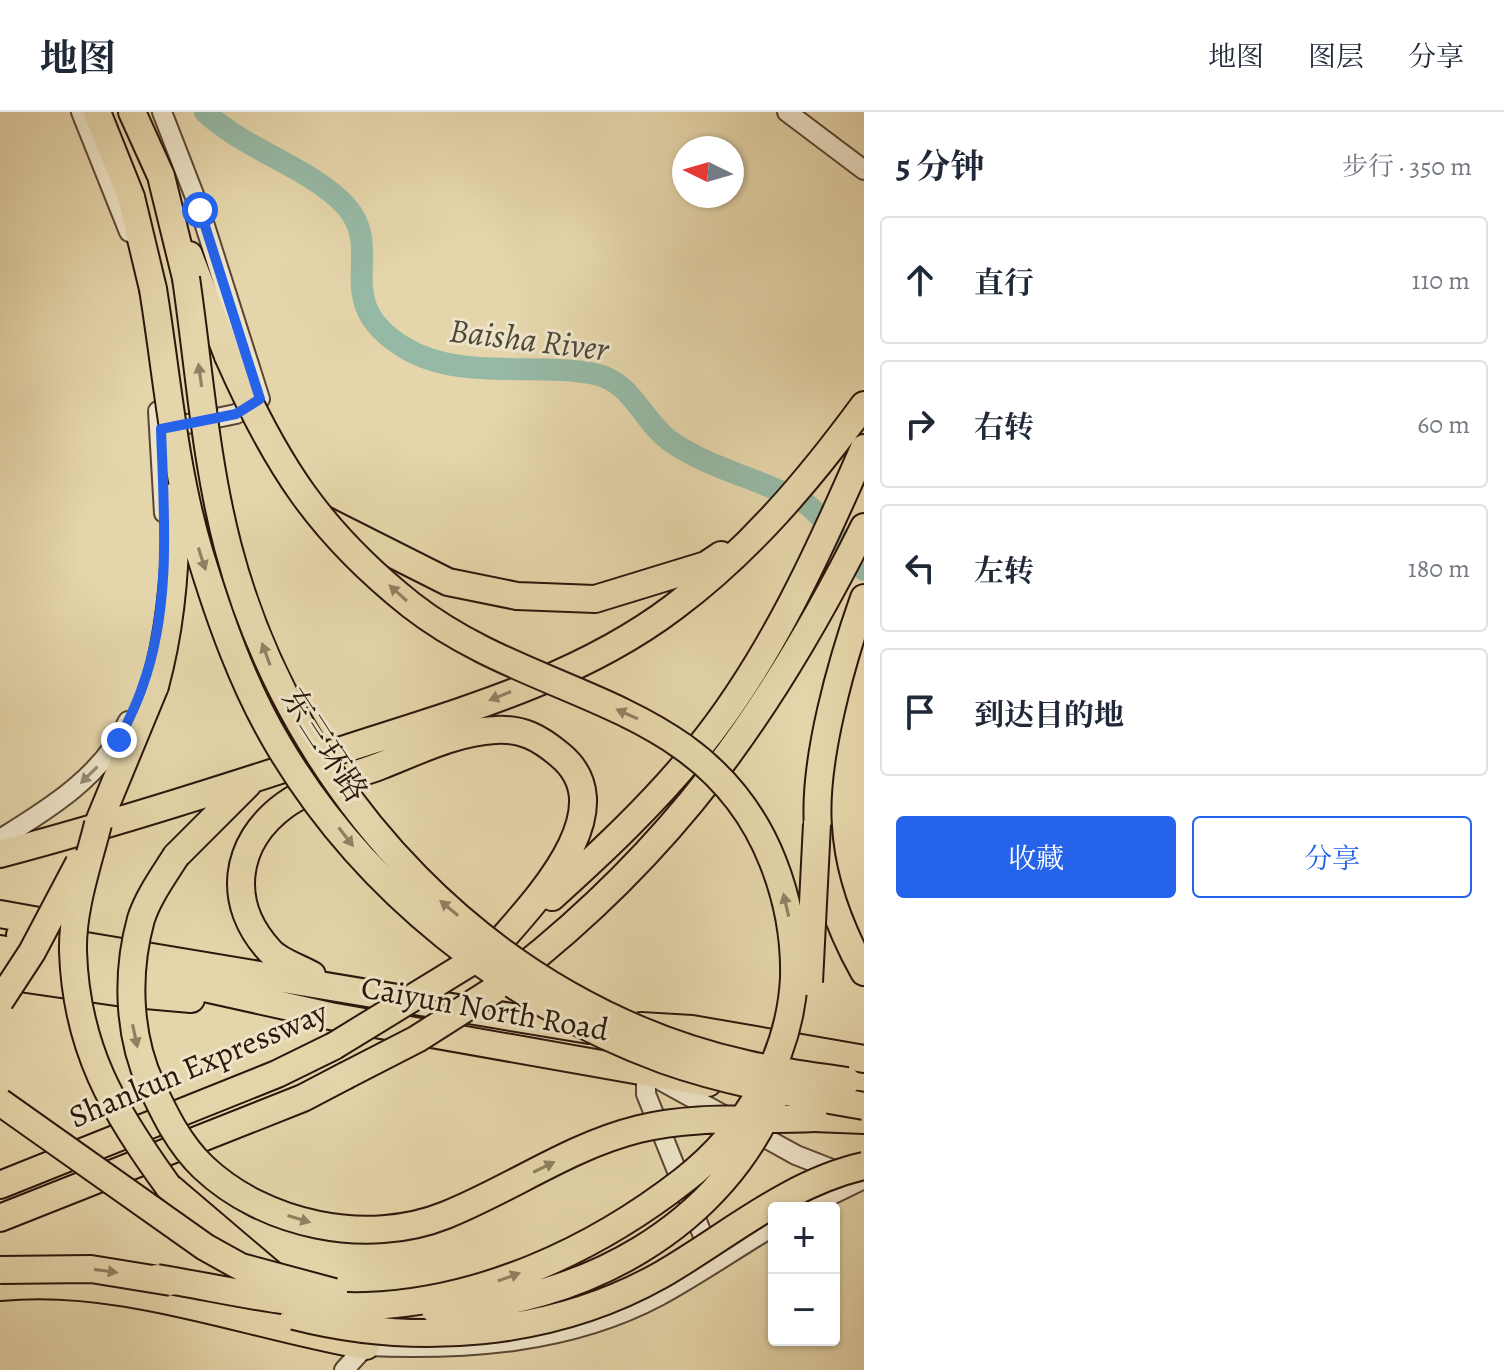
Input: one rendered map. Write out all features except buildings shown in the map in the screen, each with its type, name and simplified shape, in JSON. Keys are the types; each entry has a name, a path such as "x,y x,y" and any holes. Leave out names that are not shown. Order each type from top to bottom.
{"highway":[{"name":"东三环路","path":"97,112 127,186 143,245 198,548 247,685 279,747 364,860 417,913 475,959 580,1024 666,1060 724,1079 864,1106"},
{"name":"东三环路","path":"132,112 161,176 173,214 186,278 213,473 228,548 247,605 276,681 306,740 388,849 439,900 496,947 577,998 662,1038 745,1064 864,1084"},
{"path":"0,1270 91,1269 365,1306 452,1294 505,1279 579,1248 645,1211 697,1170 735,1131 767,1082 786,1029 793,993 794,953 781,885 762,834 742,804 701,757 654,726 531,674 447,632 351,552 278,462 248,402 173,214"},
{"path":"0,1001 32,952 98,824 155,686 168,638 176,532 172,405"},
{"path":"1,849 254,778 468,709 572,668 625,640 674,608 762,530 854,440 864,405"},
{"name":"Shankun Expressway","path":"0,1185 277,1074 334,1046 497,945 640,814 698,749 768,643 807,573 852,475 854,440"},
{"path":"321,518 448,582 517,596 595,599 706,565 762,530"},
{"path":"0,1218 303,1098 417,1039 494,990 614,889 662,840 752,726 792,664 864,527"},
{"path":"0,1102 205,1247 241,1267 361,1300 432,1310 475,1308 524,1300 567,1286 642,1250 680,1223 740,1160 762,1124 793,1049 805,1010 812,957 817,824 830,725 864,598"},
{"path":"330,984 272,953 248,919 240,892 252,838 270,817 308,791 460,736 495,730 518,731 539,737 567,760 582,791 579,826 570,851 550,884 497,945"},
{"path":"254,778 176,856 142,918 133,979 132,1028 144,1069 170,1126 202,1166 267,1208 303,1222 346,1229 414,1226 447,1215 572,1154 638,1129 718,1120 864,1120"},
{"path":"98,824 73,949 83,1032 120,1119 168,1186 275,1277"},
{"path":"817,824 831,902 864,972"},
{"path":"0,914 199,948 271,975"},
{"name":"Caiyun North Road","path":"0,931 330,984 491,1016 565,1025 721,1056 864,1078"},
{"name":"Caiyun North Road","path":"0,949 146,975 283,1007 864,1113"},
{"path":"0,975 123,993 283,1007"},
{"path":"565,1025 692,1029 864,1059"},
{"path":"157,1278 300,1318 351,1326 483,1332 556,1319 594,1307 660,1275 809,1185 864,1166"},
{"path":"0,1287 59,1286 114,1292 366,1346"}],"street":[{"path":"1,849 87,778 119,740 143,687 162,602 165,532 161,429 146,307 131,235 81,112"},
{"path":"161,429 236,414 260,399 200,210 162,112"},
{"path":"787,112 864,170"},
{"path":"714,1263 646,1094 646,1072 796,1155 864,1179"},
{"path":"796,1155 811,1180 812,1193 808,1202"},
{"path":"817,1202 864,1179"},
{"path":"344,1370 366,1346 492,1346 538,1338 591,1323 657,1297 768,1230"}],"waterway":[{"name":"Baisha River","path":"205,112 239,137 315,181 346,206 357,224 362,241 363,295 369,313 382,330 405,348 426,358 474,368 573,371 608,378 628,393 660,433 685,451 787,494 810,507 864,570"}],"route":[{"path":"119,740 143,687 162,602 165,532 161,429 236,414 260,399 200,210"}]}
